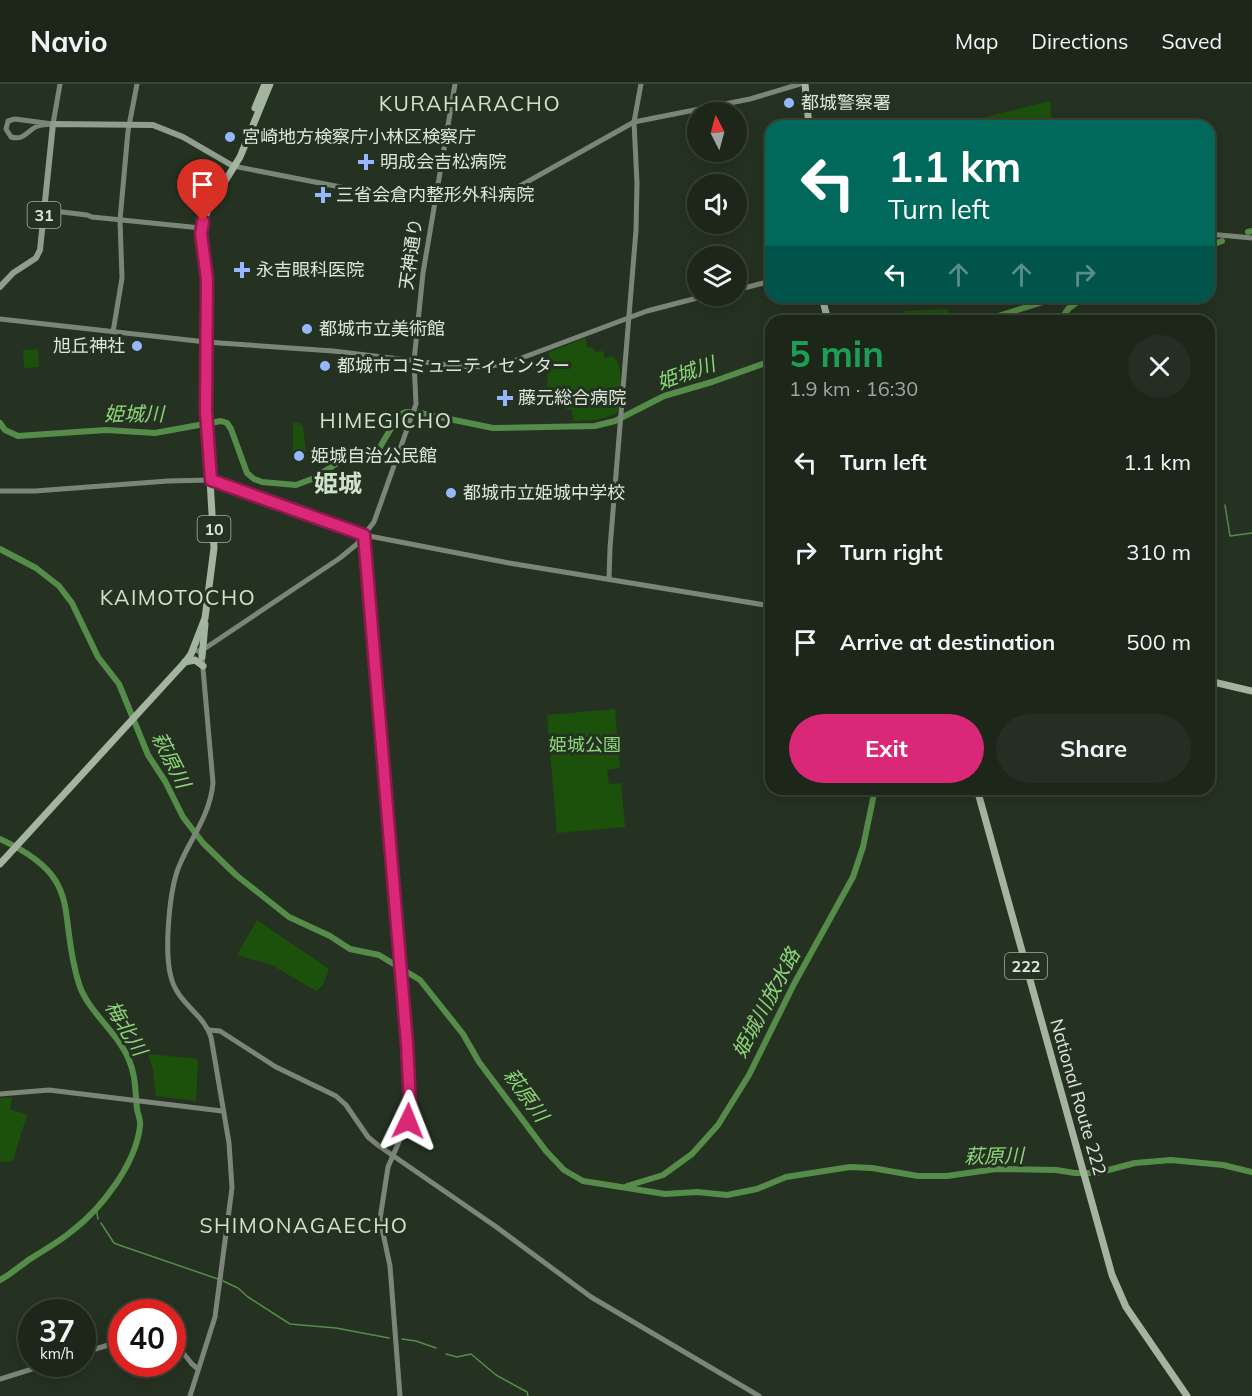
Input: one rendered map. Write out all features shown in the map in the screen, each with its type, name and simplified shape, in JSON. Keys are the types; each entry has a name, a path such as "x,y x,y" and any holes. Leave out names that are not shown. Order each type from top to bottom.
{"highway":[{"name":"10","path":"233,166 265,84"},
{"name":"10","path":"1,863 185,662 193,649 205,618 214,548 207,425 207,279 201,228 209,207 240,157 270,84"},
{"path":"806,84 809,120"},
{"path":"203,653 205,618"},
{"path":"205,636 214,643"},
{"path":"185,662 195,660 203,666"},
{"path":"1215,683 1252,692"},
{"name":"National Route 222","path":"979,795 1118,1291 1134,1320 1187,1396"}],"main road":[{"path":"53,124 153,125 170,131 233,166"},
{"name":"31","path":"0,287 13,273 36,258 41,244 53,124"}],"street":[{"path":"53,124 60,84"},
{"path":"113,332 122,278 120,220 129,124 137,84"},
{"name":"天神通り","path":"203,653 214,643 340,558 357,544 377,514 413,412 417,393 414,361 423,273 454,84"},
{"path":"609,579 637,213 634,122 641,84"},
{"path":"233,166 366,192 434,197 508,192 634,122 750,99 800,84"},
{"path":"15,119 53,124 36,127 24,137 17,139 11,137 6,129 8,121 15,119"},
{"path":"45,210 201,228"},
{"path":"1215,235 1252,238"},
{"path":"747,287 765,283"},
{"path":"0,319 206,342 333,351 474,367 500,365 629,318 687,301"},
{"path":"0,491 35,491 211,480 364,535 509,563 765,605"},
{"path":"364,535 410,1105 408,1121 388,1167 380,1219 390,1266 400,1396"},
{"path":"190,1396 213,1327 232,1188 229,1143 209,1030 182,999 170,975 168,951 171,894 174,880 182,858 208,808 213,778 203,653 193,649"},
{"path":"209,1030 220,1031 276,1067 336,1096 346,1105 368,1137 591,1297 759,1396"},
{"path":"0,1094 49,1090 222,1111"},
{"path":"186,1356 198,1369"},
{"path":"0,1379 18,1373"}],"green space":[{"path":"1050,101 1052,120 978,119"},
{"path":"948,309 948,315 904,315 904,311"},
{"path":"586,338 587,347 593,348 595,352 603,351 605,358 613,356 617,361 621,375 618,412 601,419 573,421 572,410 566,409 568,392 547,389 549,352"},
{"path":"38,349 39,367 24,368 23,350"},
{"path":"293,422 303,427 306,452 293,451"},
{"name":"姫城公園","path":"615,709 620,768 607,770 609,784 621,783 625,827 557,833 547,715"},
{"path":"257,920 329,969 323,985 316,991 272,965 237,955"},
{"path":"148,1054 198,1059 196,1101 156,1096 153,1070"},
{"path":"12,1097 10,1109 27,1115 13,1160 0,1162 0,1098"}],"waterway":[{"name":"姫城川","path":"1248,232 1252,231"},
{"name":"姫城川","path":"1215,244 1222,241"},
{"name":"姫城川","path":"1001,315 1040,303"},
{"name":"姫城川放水路","path":"1064,315 1076,303"},
{"name":"姫城川","path":"0,423 5,430 18,436 106,430 155,433 221,421 227,423 231,429 247,473 254,479 262,482 296,485 312,479 344,459 374,452 380,447 399,415 406,412 493,428 595,426 615,421 664,396 765,363"},
{"path":"1225,505 1230,536 1252,533"},
{"name":"萩原川","path":"0,549 36,568 59,586 72,603 98,657 119,684 148,755 165,781 183,817 203,843 236,875 289,917 330,936 350,949 379,955 420,980 463,1034 479,1062 546,1151 564,1170 583,1181 665,1194 697,1192 727,1195 757,1189 786,1177 850,1167 872,1168 918,1176 947,1176 996,1169 1097,1173 1135,1163 1171,1160 1223,1165 1252,1172"},
{"name":"姫城川放水路","path":"627,1186 663,1175 692,1154 718,1125 749,1075 794,984 853,877 863,847 874,795"},
{"name":"梅北川","path":"0,839 46,868 57,883 64,900 79,984 89,1004 117,1040 129,1060 140,1120 132,1155 115,1184 94,1211 67,1235 0,1280"},
{"path":"96,1208 98,1219"},
{"path":"101,1223 114,1243 218,1279"},
{"path":"223,1281 238,1288 290,1324 336,1328 389,1338"},
{"path":"402,1339 436,1348"},
{"path":"446,1354 457,1357 471,1354 496,1375 527,1392 528,1396"}],"place":[{"name":"都城警察署","path":"789,103"},
{"name":"宮崎地方検察庁小林区検察庁","path":"230,137"},
{"name":"明成会吉松病院","path":"366,162"},
{"name":"三省会倉内整形外科病院","path":"323,195"},
{"name":"永吉眼科医院","path":"242,270"},
{"name":"都城市立美術館","path":"307,329"},
{"name":"旭丘神社","path":"137,346"},
{"name":"都城市コミュニティセンター","path":"325,366"},
{"name":"藤元総合病院","path":"505,398"},
{"name":"姫城自治公民館","path":"299,456"},
{"name":"都城市立姫城中学校","path":"451,493"}],"district":[{"name":"KURAHARACHO","path":"470,104"},
{"name":"HIMEGICHO","path":"386,421"},
{"name":"姫城","path":"338,484"},
{"name":"KAIMOTOCHO","path":"178,598"},
{"name":"SHIMONAGAECHO","path":"304,1226"}],"route":[{"path":"203,221 201,234 207,279 205,384 211,480 364,535 407,1044 410,1105 408,1121"}]}
